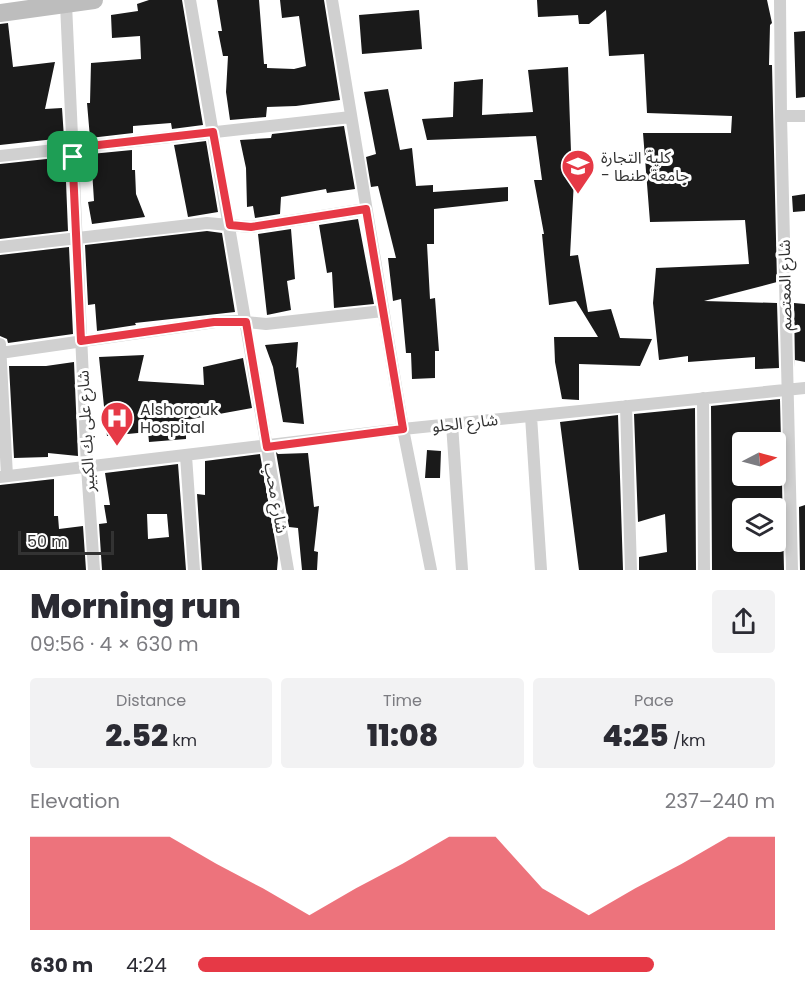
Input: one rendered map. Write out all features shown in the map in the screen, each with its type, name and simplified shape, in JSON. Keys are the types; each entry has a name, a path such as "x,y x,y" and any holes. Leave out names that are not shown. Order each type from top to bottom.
{"street":[{"path":"0,13 94,0"},
{"name":"شارع محب","path":"190,0 288,570"},
{"path":"332,0 403,429 431,570"},
{"name":"شارع المعتصم","path":"780,0 792,570"},
{"name":"شارع على بك الكبير","path":"66,4 87,467 94,570"},
{"path":"781,116 805,116"},
{"path":"0,156 351,117"},
{"path":"0,247 207,223 251,227 366,209"},
{"path":"0,353 214,322 276,323 384,311"},
{"path":"0,344 4,476"},
{"name":"شارع الحلو","path":"4,476 267,447 403,429 805,388"},
{"path":"704,398 704,570"},
{"path":"626,406 630,570"},
{"path":"531,416 540,570"},
{"path":"452,424 462,570"},
{"path":"186,456 194,570"}],"building":[{"path":"149,0 182,0 203,125 172,129 171,123 133,126 133,133 90,138 87,103 90,103 91,63 141,59 140,36 112,38 111,15 138,11 137,4"},
{"path":"217,0 259,0 264,64 267,64 267,68 294,69 306,66 299,16 282,18 280,0 324,0 340,100 267,107 266,117 230,120 226,92 228,56 223,56 218,31 222,31"},
{"path":"537,0 767,0 772,23 770,25 769,65 772,65 777,282 704,301 777,303 779,368 755,369 755,357 688,362 688,356 659,360 653,303 656,268 749,264 745,220 650,222 643,133 731,133 732,116 647,113 644,54 609,56 606,10 589,24 579,24 578,15 538,17"},
{"path":"419,10 422,49 362,54 359,15"},
{"path":"8,23 13,67 55,62 45,109 62,108 64,138 0,145 0,24"},
{"path":"805,31 805,97 796,98 794,32"},
{"path":"568,67 572,180 574,180 570,256 578,255 588,312 611,309 620,338 652,339 640,366 579,364 579,400 562,399 555,362 554,337 598,337 576,301 549,305 542,234 544,234 534,180 542,180 536,136 427,140 422,119 453,117 454,82 483,79 482,115 533,112 528,70"},
{"path":"388,89 400,150 412,148 416,186 433,185 433,192 508,187 508,201 434,209 434,244 427,244 430,299 435,298 439,351 435,351 435,378 412,379 411,353 406,353 401,299 393,301 388,258 396,258 378,186 371,187 366,157 376,154 364,92"},
{"path":"344,126 355,189 327,193 326,189 281,197 280,214 255,218 253,206 247,207 246,168 240,140 271,138 272,134"},
{"path":"206,141 218,212 188,217 174,145"},
{"path":"132,150 132,170 135,170 136,194 145,217 92,224 88,202 94,201 91,154"},
{"path":"65,157 68,231 0,239 0,164"},
{"path":"805,194 805,211 793,212 792,196"},
{"path":"358,219 374,304 334,308 332,272 327,273 319,225"},
{"path":"291,229 295,279 287,281 291,310 267,315 258,234"},
{"path":"207,231 222,233 235,312 135,323 136,325 97,331 95,304 88,305 85,245"},
{"path":"69,247 73,334 8,343 7,339 0,336 0,255"},
{"path":"794,303 805,304 805,362 795,360 795,367"},
{"path":"298,342 296,368 298,367 304,424 283,422 273,367 265,345"},
{"path":"144,355 138,381 204,385 203,367 243,358 252,408 186,420 186,439 149,442 148,432 107,436 99,357"},
{"path":"74,362 78,456 48,453 48,457 14,458 9,366 46,366"},
{"path":"780,399 781,432 732,432 732,486 782,486 782,498 732,498 732,552 784,552 784,570 712,570 711,406"},
{"path":"695,408 696,570 639,570 639,557 667,552 665,514 638,522 634,414"},
{"path":"618,415 623,570 579,570 560,422"},
{"path":"427,450 441,451 440,478 425,478"},
{"path":"276,452 278,454 308,453 314,507 319,506 314,551 318,552 317,570 302,570 298,528 289,527"},
{"path":"260,454 278,558 277,570 202,570 197,494 205,495 205,461"},
{"path":"178,464 186,570 102,570 99,524 107,523 104,505 110,505 105,473","holes":["147,514 167,514 169,537 148,539"]},
{"path":"54,479 54,516 58,516 59,529 83,526 86,570 0,570 0,485"},
{"path":"805,505 805,570 800,570 799,507"}],"place":[{"name":"كلية التجارة - جامعة طنطا","path":"578,195"},
{"name":"Alshorouk Hospital","path":"117,447"}],"route":[{"path":"213,132 230,225 251,227 366,209 403,429 267,447 246,322 214,322 81,341 73,157 72,148 213,132"}]}
